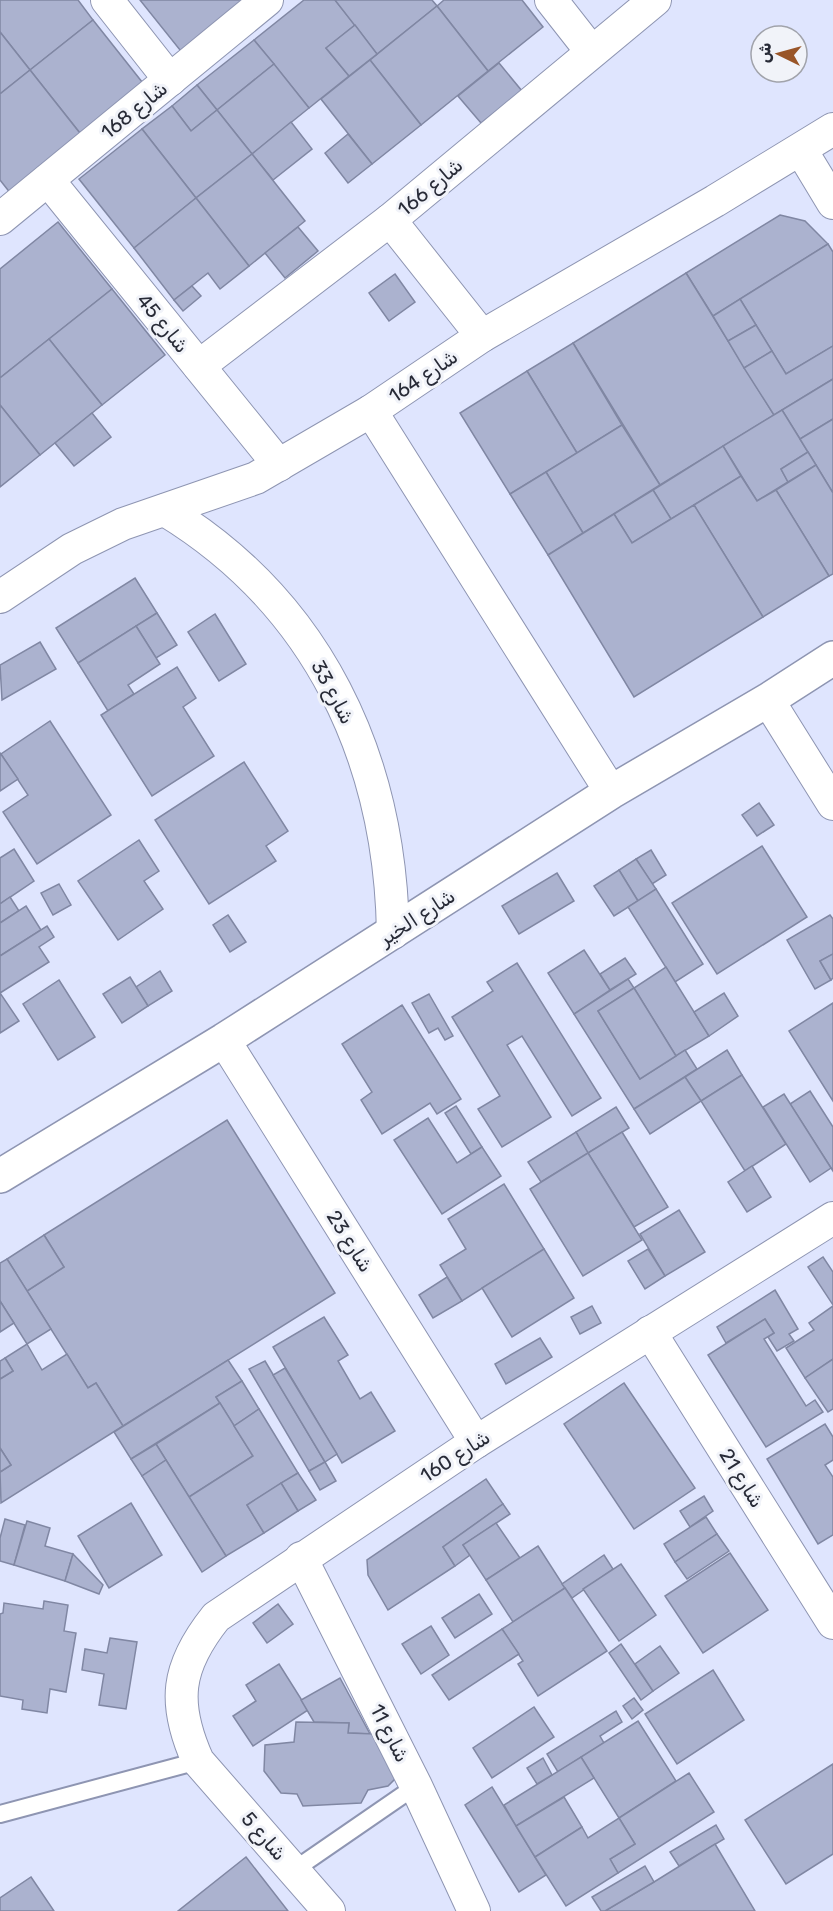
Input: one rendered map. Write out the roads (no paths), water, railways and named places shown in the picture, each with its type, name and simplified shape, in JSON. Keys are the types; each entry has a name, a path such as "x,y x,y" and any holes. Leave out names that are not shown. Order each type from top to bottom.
{"street":[{"path":"107,0 170,80"},
{"name":"شارع 168","path":"0,219 267,0"},
{"path":"551,0 591,51"},
{"name":"شارع 166","path":"199,366 390,220 655,0"},
{"name":"شارع 164","path":"0,597 72,549 123,524 256,478 371,411 482,336 801,150 833,129"},
{"path":"801,150 833,203"},
{"name":"شارع 45","path":"48,180 279,465"},
{"path":"390,220 482,336"},
{"path":"371,411 611,792"},
{"name":"شارع 33","path":"165,510 203,533 261,585 309,647 332,683 363,753 378,805 392,890 393,933"},
{"name":"شارع الخير","path":"0,1176 224,1040 611,792 768,700 833,658"},
{"path":"768,700 833,804"},
{"name":"شارع 23","path":"224,1040 476,1442"},
{"name":"شارع 160","path":"198,1761 185,1732 180,1701 184,1670 196,1641 216,1617 476,1442 833,1218"},
{"name":"شارع 21","path":"650,1332 833,1623"},
{"name":"شارع 11","path":"301,1558 417,1786 474,1911"},
{"name":"شارع 5","path":"198,1761 329,1911"}],"lane":[{"path":"0,1814 198,1761"},
{"path":"294,1870 417,1786"}]}
